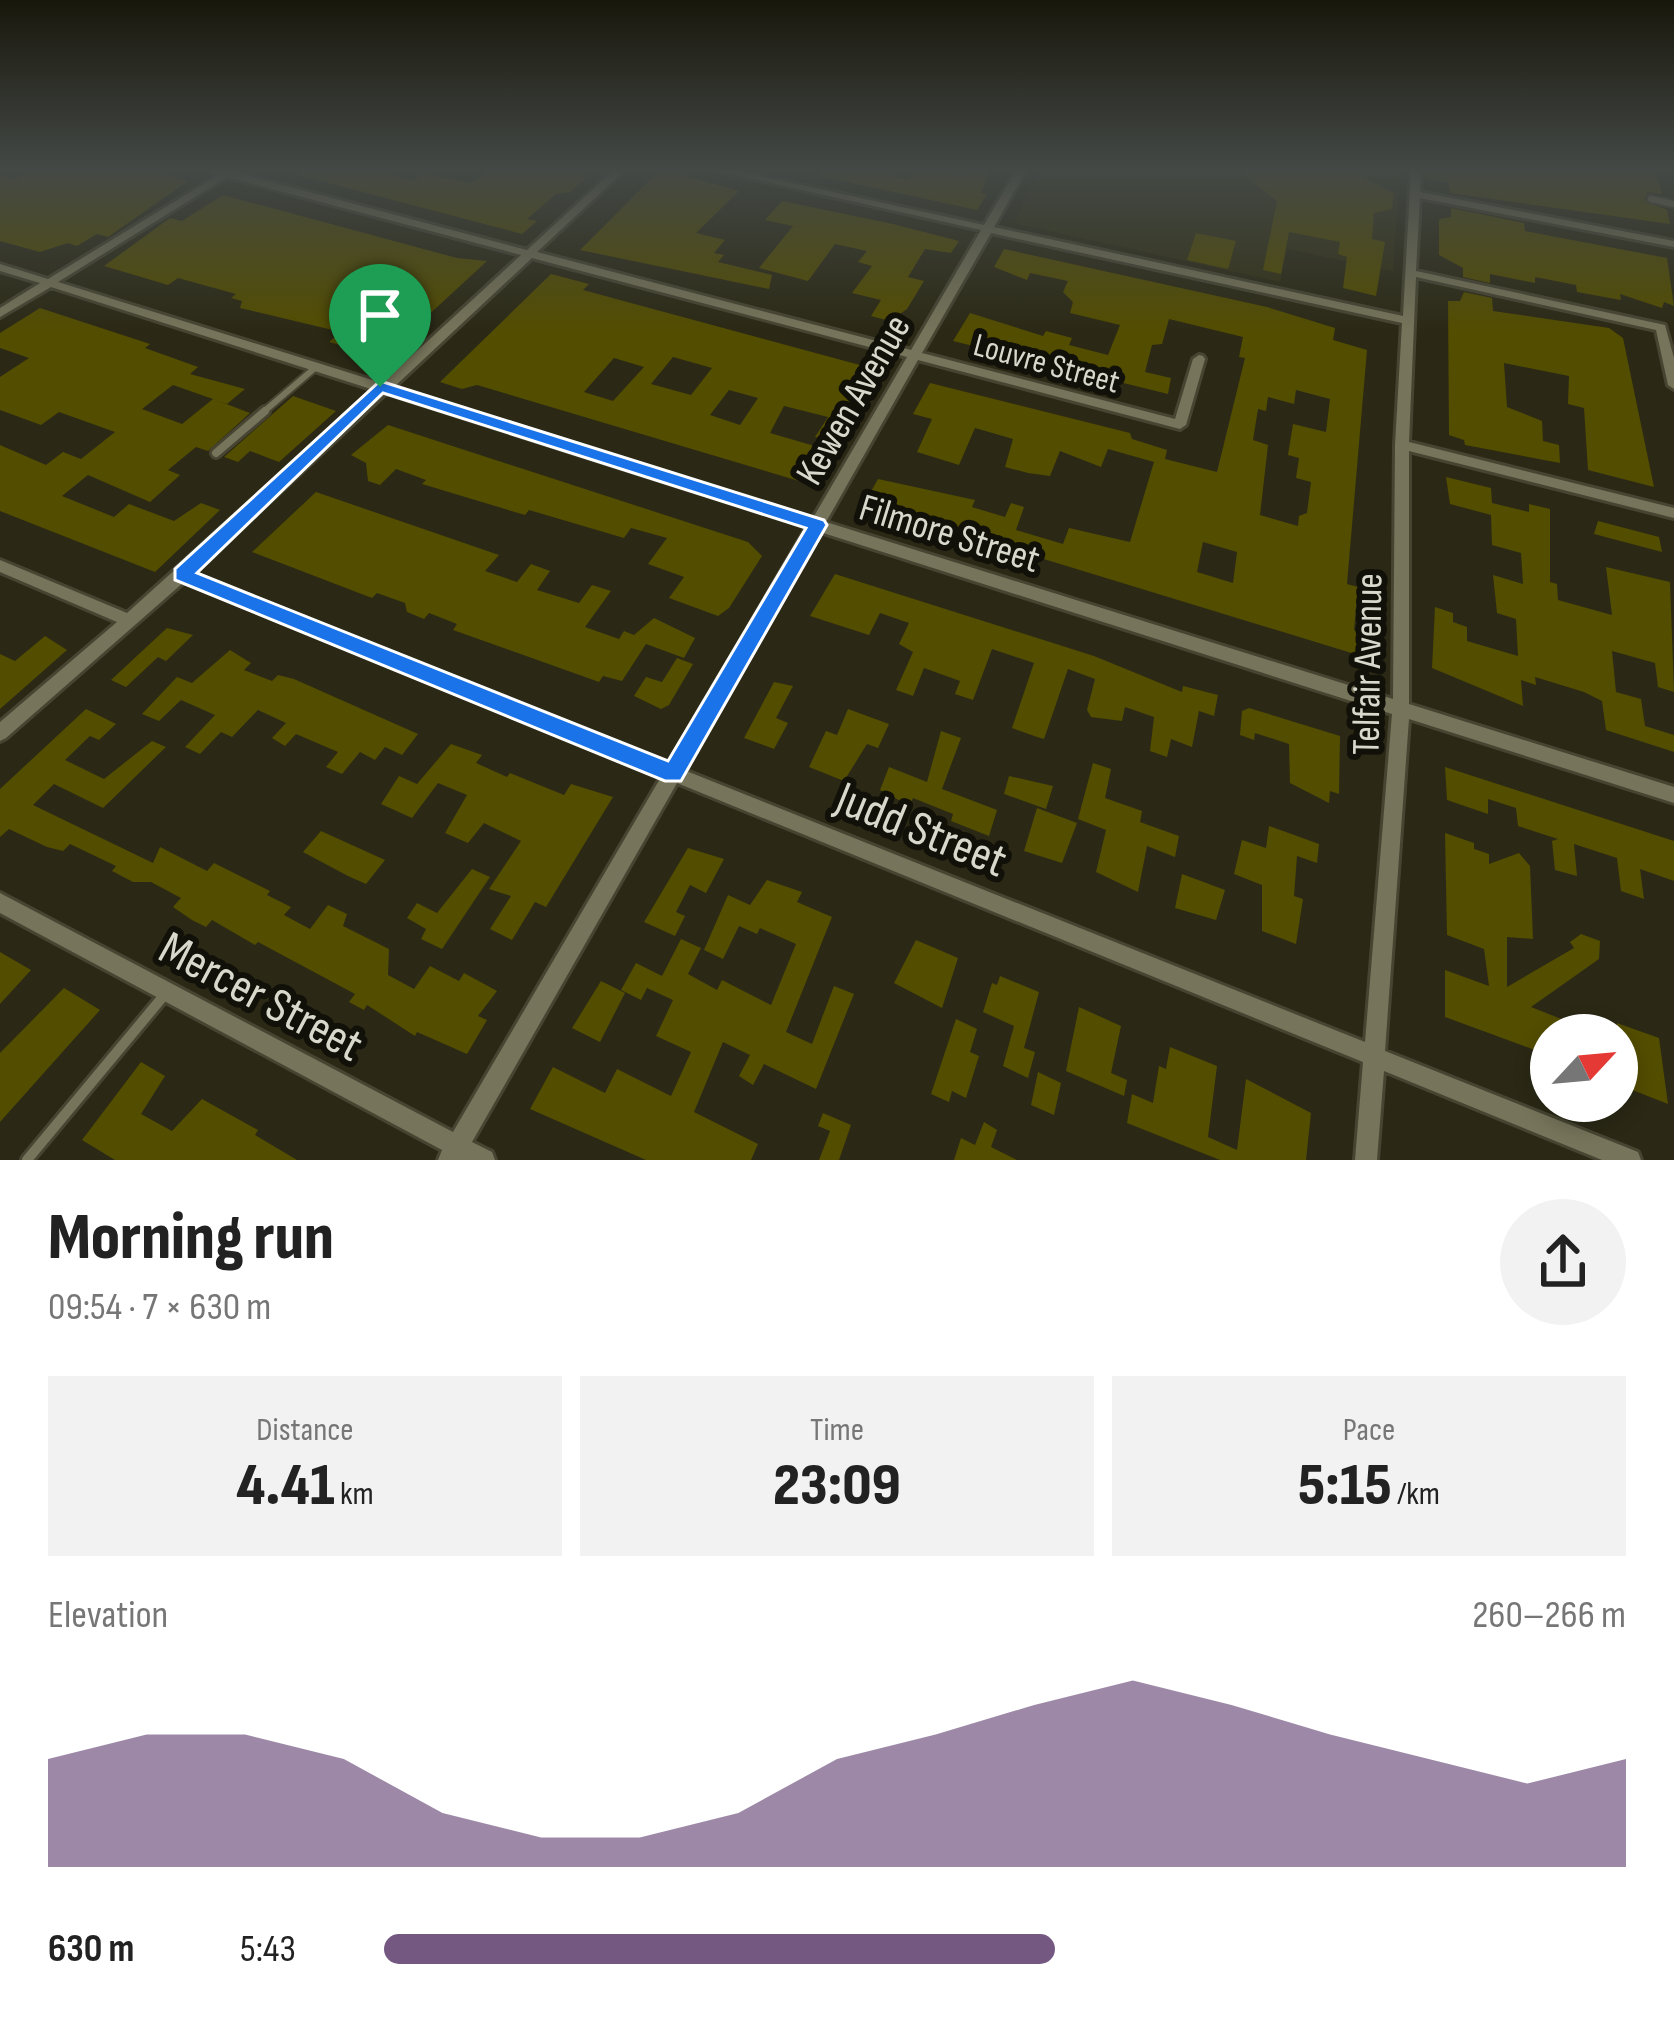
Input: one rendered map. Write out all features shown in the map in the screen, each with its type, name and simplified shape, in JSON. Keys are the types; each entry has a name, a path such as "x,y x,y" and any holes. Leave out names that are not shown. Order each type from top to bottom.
{"street":[{"path":"0,313 147,223"},
{"name":"Louvre Street","path":"415,223 1180,424 1199,359"},
{"path":"0,734 182,575 561,223"},
{"path":"957,223 1407,320"},
{"name":"Kewen Avenue","path":"453,1153 992,223"},
{"name":"Telfair Avenue","path":"1366,1160 1401,709 1402,445 1413,223"},
{"path":"1565,223 1674,244"},
{"name":"Filmore Street","path":"0,267 1674,795"},
{"path":"1411,273 1661,328 1674,385"},
{"path":"1402,445 1674,513"},
{"path":"0,566 129,621"},
{"name":"Judd Street","path":"182,575 1630,1160"},
{"name":"Mercer Street","path":"0,903 453,1153 484,1160"}],"lane":[{"path":"216,453 316,367"},
{"path":"27,1160 167,992"}],"shaded area":[{"path":"1015,223 1396,223 1393,271 1287,249 1280,282"}],"building":[{"path":"0,223 128,223 108,237 97,234 77,246 68,243 40,252 0,241"},
{"path":"163,223 327,223 457,258 487,261 383,357 329,342 341,332 240,308 242,301 231,298 236,294 178,278 168,285 104,266"},
{"path":"481,223 535,223 522,234"},
{"path":"607,223 706,223 696,233 725,240 714,253 724,255 718,262 772,275 769,289 580,250"},
{"path":"780,223 889,223 959,241 951,253 925,249 908,277 924,281 907,309 890,321 871,316 881,300 852,293 872,266 858,262 867,251 835,244 808,281 759,268 793,226"},
{"path":"1273,223 1373,223 1372,239 1385,242 1376,296 1343,288 1347,257 1338,254 1340,242 1289,232 1281,274 1263,270"},
{"path":"1439,223 1524,223 1525,231 1667,258 1674,306 1664,302 1662,308 1620,294 1621,300 1577,292 1576,285 1535,277 1535,283 1490,274 1490,283 1463,277 1463,268 1439,255"},
{"path":"1196,233 1236,241 1228,269 1187,260"},
{"path":"1004,249 1267,307 1335,328 1333,340 1367,350 1347,584 1358,587 1354,630 1360,632 1358,655 864,504 878,479 975,500 972,507 1005,517 1011,503 1024,507 1016,530 1063,544 1069,528 1130,542 1154,462 1108,449 1101,467 1060,451 1050,476 1028,473 1005,467 1013,439 975,428 959,465 917,452 932,419 913,414 930,383 1130,433 1132,439 1167,450 1165,459 1217,472 1245,358 1239,357 1243,337 1169,319 1162,344 1152,345 1145,372 1171,378 1168,394 953,341 970,313 1043,336 1046,331 1072,338 1069,345 1108,355 1120,325 1070,313 1073,302 1063,292 1068,281 1030,273 1027,280 994,267","holes":["1296,390 1330,399 1326,432 1293,424 1288,455 1299,458 1296,478 1311,482 1307,513 1299,516 1298,526 1260,515 1268,445 1253,440 1258,409 1266,411 1268,397 1294,404","1203,542 1237,552 1233,583 1197,572"]},
{"path":"551,274 589,284 583,290 882,371 838,443 815,437 828,417 784,406 770,433 818,447 799,481 477,385 462,389 440,382","holes":["673,357 712,368 691,395 651,384","614,358 644,367 613,401 584,392","729,390 758,398 740,425 710,415"]},
{"path":"1464,292 1492,298 1493,311 1609,328 1623,338 1654,487 1588,470 1584,408 1568,404 1569,376 1504,363 1507,407 1542,421 1543,441 1559,445 1560,463 1465,445 1464,440 1449,435 1448,301 1460,301"},
{"path":"40,308 150,344 145,348 198,367 190,374 245,389 227,404 216,400 250,413 208,451 196,447 168,470 180,475 150,502 88,475 62,496 114,517 129,504 174,521 201,503 220,510 155,572 0,511 0,445 46,465 63,452 81,459 115,432 59,412 41,425 0,410 0,377 29,358 0,348 0,333","holes":["173,385 213,399 182,424 142,409"]},
{"path":"293,396 336,411 279,462 250,451 238,462 224,457"},
{"path":"388,425 748,542 762,556 729,608 718,616 669,598 684,577 648,564 667,538 631,528 624,538 529,510 525,515 422,484 426,480 396,469 380,485 368,481 366,463 351,455"},
{"path":"1446,477 1491,488 1492,503 1529,512 1529,504 1550,509 1550,582 1557,584 1558,600 1612,615 1606,567 1670,582 1674,692 1658,687 1655,663 1612,651 1616,692 1641,699 1645,726 1674,735 1674,752 1606,730 1602,701 1584,692 1535,677 1536,685 1521,680 1523,706 1432,668 1435,607 1453,613 1453,622 1467,627 1467,641 1518,656 1516,619 1497,613 1493,575 1523,584 1521,553 1492,545 1491,515 1450,504"},
{"path":"316,492 499,555 485,571 517,582 531,564 550,571 537,590 579,603 592,585 611,591 585,627 619,639 624,631 634,635 654,618 695,638 684,658 646,644 622,681 603,676 599,682 453,630 457,624 429,613 424,619 407,612 405,603 377,593 372,598 252,552"},
{"path":"1598,521 1659,537 1662,552 1594,534"},
{"path":"835,574 1094,656 1182,692 1183,686 1218,695 1214,716 1199,711 1192,747 1171,739 1167,757 1150,751 1154,717 1125,707 1122,721 1091,717 1087,710 1095,679 1068,669 1044,739 1037,737 1012,728 1034,663 992,649 973,700 955,694 960,681 924,668 913,696 896,690 913,652 899,644 909,623 880,613 869,635 810,616"},
{"path":"167,628 193,635 166,661 158,657 126,687 111,680"},
{"path":"45,636 67,650 0,709 0,654 15,661"},
{"path":"230,650 251,663 244,670 272,681 278,675 294,679 418,734 402,755 385,747 375,760 360,752 342,774 326,767 338,752 296,734 285,746 272,738 286,723 258,710 232,737 221,732 200,754 185,747 215,715 181,700 159,721 142,714 177,677 192,683"},
{"path":"677,658 693,664 669,705 661,709 634,696 646,677 662,682"},
{"path":"774,682 793,686 776,718 788,723 774,749 744,738"},
{"path":"1249,708 1340,736 1339,794 1330,791 1329,803 1290,783 1289,744 1255,733 1254,740 1240,735 1242,711"},
{"path":"86,709 116,724 99,740 90,736 65,760 104,779 152,741 166,747 103,808 54,784 33,805 153,863 160,847 207,871 214,863 270,891 267,895 291,907 284,915 310,929 328,905 347,914 343,926 389,949 388,975 414,989 430,966 459,981 464,973 497,991 478,1016 487,1020 467,1054 417,1032 415,1036 367,1005 364,1010 349,1002 355,994 258,942 255,945 212,920 206,927 192,920 173,907 181,898 151,882 133,882 112,871 116,866 70,844 63,851 9,829 0,837 0,789"},
{"path":"848,709 889,724 878,748 867,744 844,781 809,767 826,731 837,735"},
{"path":"941,731 961,738 942,789 997,810 989,836 951,821 953,814 913,798 910,806 880,790 889,767 927,782"},
{"path":"451,744 482,755 476,763 507,777 510,773 564,795 571,784 613,797 546,907 535,902 512,940 490,929 511,896 489,889 521,841 484,823 468,843 445,833 467,795 438,783 412,818 381,804 399,776 417,784"},
{"path":"1093,763 1111,769 1105,798 1142,811 1140,822 1179,836 1175,857 1147,846 1138,892 1096,872 1106,830 1078,819"},
{"path":"1445,767 1674,841 1674,881 1640,869 1644,899 1621,891 1617,858 1574,844 1577,876 1555,870 1552,841 1558,839 1518,826 1516,808 1488,799 1488,814 1447,800"},
{"path":"1009,776 1053,786 1046,809 1004,794"},
{"path":"1037,808 1077,823 1062,863 1024,851"},
{"path":"1269,826 1319,844 1317,863 1297,856 1294,896 1303,899 1296,944 1262,931 1262,885 1234,874 1242,840 1266,848"},
{"path":"321,831 385,860 366,884 348,876 303,852"},
{"path":"1445,833 1474,843 1474,849 1489,854 1489,864 1519,853 1530,866 1533,939 1507,937 1507,987 1574,948 1570,942 1581,934 1600,941 1599,959 1531,1007 1549,1014 1530,1014 1530,1048 1445,1017 1445,970 1489,986 1484,949 1447,935"},
{"path":"688,848 724,859 706,893 690,885 676,912 685,916 675,936 644,922"},
{"path":"472,869 490,877 442,949 421,939 426,929 407,918 417,903 437,913"},
{"path":"1182,874 1225,890 1216,920 1175,908"},
{"path":"767,880 802,892 797,902 832,917 786,1032 812,1044 834,986 854,994 816,1089 764,1064 753,1085 739,1076 750,1055 723,1042 694,1112 758,1144 751,1160 646,1160 530,1109 553,1067 605,1093 617,1069 671,1096 691,1052 656,1036 673,1000 647,988 641,1000 621,990 636,963 662,976 681,939 701,948 688,974 717,990 722,980 771,1005 796,944 760,928 757,934 739,926 723,959 704,950 728,895 750,905"},
{"path":"916,940 958,958 942,1008 894,983"},
{"path":"0,952 31,970 0,1004"},
{"path":"1000,976 1039,992 1024,1048 1035,1052 1028,1078 1003,1066 1014,1026 983,1012 992,983 997,985"},
{"path":"601,981 625,993 600,1042 572,1028"},
{"path":"64,988 100,1010 0,1122 0,1053"},
{"path":"1079,1007 1121,1026 1111,1073 1127,1080 1124,1096 1066,1071"},
{"path":"956,1019 977,1029 970,1052 979,1056 966,1098 952,1091 949,1102 931,1094"},
{"path":"1638,1030 1659,1038 1668,1104 1638,1092"},
{"path":"1170,1047 1217,1066 1208,1137 1237,1150 1246,1079 1311,1113 1306,1160 1220,1160 1127,1123 1132,1094 1153,1103 1159,1066 1166,1069"},
{"path":"141,1062 165,1076 141,1114 172,1131 202,1099 258,1130 255,1135 297,1160 115,1160 82,1140"},
{"path":"1038,1072 1061,1083 1054,1115 1031,1105"},
{"path":"823,1113 851,1125 839,1160 819,1160 830,1131 818,1126"},
{"path":"984,1122 997,1130 991,1147 1017,1160 954,1160 961,1138 975,1145"}],"route":[{"path":"380,387 818,525 673,773 182,575 380,387"}]}
